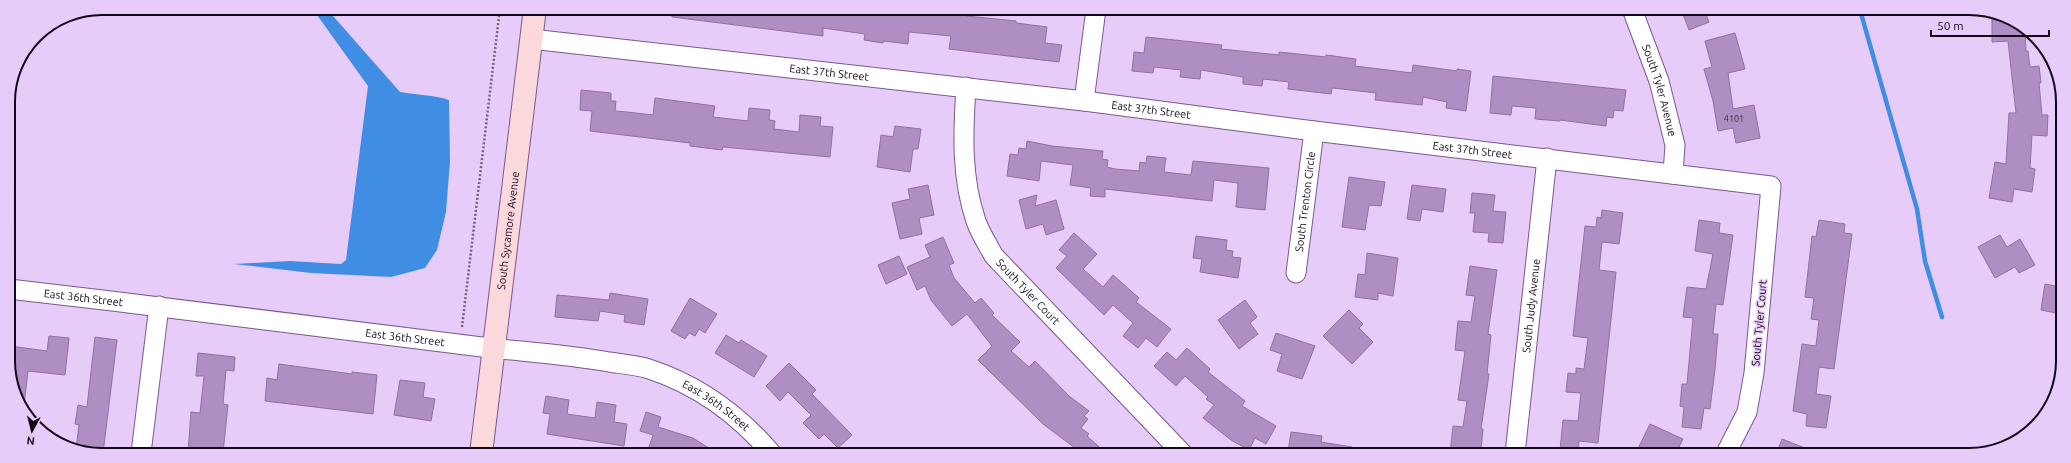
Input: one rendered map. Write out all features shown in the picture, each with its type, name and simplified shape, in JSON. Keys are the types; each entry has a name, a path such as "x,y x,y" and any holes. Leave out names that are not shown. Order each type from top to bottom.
{"main road":[{"name":"South Sycamore Avenue","path":"482,448 534,15"}],"street":[{"path":"1084,101 1095,15"},
{"name":"South Tyler Avenue","path":"1634,15 1659,81 1675,144 1673,174"},
{"name":"East 37th Street","path":"531,38 1084,101 1314,132 1547,158 1771,186"},
{"name":"South Tyler Court","path":"966,87 963,143 966,186 976,222 994,256 1177,448"},
{"name":"South Trenton Circle","path":"1296,272 1314,132"},
{"name":"South Judy Avenue","path":"1516,448 1547,158"},
{"name":"South Tyler Court","path":"1729,448 1747,412 1754,373 1771,186"},
{"name":"East 36th Street","path":"15,291 159,306 493,349 585,358 647,368 692,386 722,406 756,435 767,448"},
{"path":"142,448 159,306"}],"path":[{"path":"461,332 499,15"}],"water":[{"path":"317,15 332,15 400,92 449,100 450,161 446,212 437,250 425,268 391,277 311,273 234,264 290,261 341,264 346,260 368,86"}],"building":[{"path":"672,15 962,15 1016,21 1016,23 1047,27 1045,43 1062,45 1059,62 949,49 951,36 909,32 908,44 884,41 883,43 864,40 865,34 823,28 823,36 672,17"},
{"path":"1683,15 1706,15 1709,22 1689,30"},
{"path":"1992,19 2008,24 2025,35 2026,51 2028,51 2030,67 2039,66 2042,115 2048,115 2047,136 2032,135 2030,168 2035,169 2032,192 2014,189 2012,202 1989,198 1995,162 2006,164 2009,113 2016,113 2008,41 1992,42"},
{"path":"1735,33 1745,69 1728,73 1733,109 1754,105 1760,138 1736,143 1733,128 1718,131 1713,101 1704,69 1712,67 1705,41"},
{"path":"1146,37 1222,45 1221,49 1279,55 1279,52 1326,57 1326,55 1356,59 1355,66 1412,73 1413,65 1457,71 1457,69 1471,71 1466,111 1446,108 1447,102 1423,97 1422,105 1375,100 1376,93 1332,88 1331,94 1288,89 1289,82 1263,79 1262,86 1243,84 1243,77 1201,70 1200,79 1180,77 1181,70 1154,67 1153,73 1132,71 1134,52 1144,53"},
{"path":"1493,76 1626,90 1623,111 1614,110 1613,118 1607,117 1606,126 1560,120 1535,119 1536,108 1512,106 1511,115 1490,113"},
{"path":"581,90 611,93 611,101 616,101 615,111 653,115 655,98 715,106 713,117 748,121 749,108 770,110 769,120 775,121 774,129 799,132 800,115 821,117 820,126 833,127 830,157 723,147 722,150 690,146 690,143 590,131 592,111 580,110"},
{"path":"895,126 921,129 918,149 913,149 910,172 877,167 881,135 893,137"},
{"path":"1027,141 1052,146 1103,151 1102,159 1108,160 1107,167 1115,169 1139,171 1140,162 1146,163 1147,156 1166,158 1164,172 1191,175 1193,161 1269,168 1265,210 1236,207 1238,183 1214,180 1212,201 1105,189 1105,197 1090,196 1091,188 1070,185 1073,165 1041,161 1039,181 1007,176 1010,154 1018,155 1019,148 1026,149"},
{"path":"1349,177 1385,182 1381,206 1369,205 1365,230 1342,227"},
{"path":"928,185 934,215 919,218 922,234 900,239 892,203 910,199 908,189"},
{"path":"1412,185 1446,189 1443,212 1422,209 1420,221 1407,219"},
{"path":"1472,193 1495,195 1493,211 1506,212 1503,243 1488,242 1489,233 1473,232 1475,213 1470,213"},
{"path":"1037,195 1035,206 1056,200 1064,229 1046,235 1043,224 1026,229 1019,200"},
{"path":"1602,210 1623,213 1619,244 1602,242 1599,270 1616,272 1598,443 1579,441 1578,448 1560,448 1563,420 1578,421 1581,393 1566,392 1568,373 1576,374 1576,368 1584,369 1588,338 1573,336 1585,226 1596,227 1597,217 1601,218"},
{"path":"1699,220 1720,223 1719,233 1733,235 1723,305 1716,304 1713,334 1718,334 1710,409 1704,408 1701,429 1682,427 1684,407 1680,406 1682,384 1687,384 1693,318 1683,317 1687,287 1706,289 1713,254 1695,251"},
{"path":"1819,220 1845,224 1844,233 1852,234 1834,369 1819,367 1816,394 1831,396 1826,428 1806,426 1807,414 1793,411 1802,344 1816,346 1819,320 1811,319 1814,298 1805,297 1812,236 1816,237"},
{"path":"1074,233 1097,254 1083,269 1103,287 1113,275 1139,298 1136,302 1171,329 1157,347 1146,338 1138,348 1123,336 1133,323 1113,305 1104,315 1056,268 1067,256 1059,250"},
{"path":"2000,235 2007,247 2020,239 2035,265 2019,273 2015,267 1995,278 1978,247"},
{"path":"1196,236 1227,240 1226,250 1233,251 1232,257 1241,258 1238,278 1200,272 1202,259 1193,258"},
{"path":"943,237 954,263 949,265 954,278 975,303 981,298 994,313 992,315 1020,342 1011,351 1029,367 1035,361 1069,396 1089,411 1084,416 1088,419 1081,428 1089,434 1087,436 1100,448 1075,448 1043,424 978,360 992,346 967,314 952,326 931,300 925,286 917,290 907,267 930,257 925,245"},
{"path":"1367,253 1398,258 1393,296 1378,293 1378,300 1355,297 1358,274 1365,275"},
{"path":"899,256 907,274 886,284 878,265"},
{"path":"1470,266 1497,270 1488,334 1491,335 1487,374 1489,374 1481,429 1483,429 1481,448 1451,448 1453,426 1463,427 1467,401 1458,400 1465,351 1455,350 1458,321 1471,322 1475,296 1466,295"},
{"path":"2045,284 2056,286 2056,313 2041,310"},
{"path":"610,293 648,299 644,325 624,322 625,315 600,311 598,321 555,317 557,295 609,300"},
{"path":"690,298 717,314 705,333 699,329 695,336 689,333 685,339 671,331"},
{"path":"1245,300 1257,317 1250,323 1258,334 1239,349 1218,320"},
{"path":"1349,310 1363,324 1359,328 1373,342 1352,364 1323,336"},
{"path":"1276,333 1315,346 1302,379 1277,371 1282,354 1270,350"},
{"path":"726,335 739,343 741,340 767,356 754,377 715,353"},
{"path":"49,336 69,338 65,375 28,371 25,400 18,384 15,367 15,347 47,351"},
{"path":"95,337 117,340 104,448 77,444 79,425 75,424 78,405 87,407"},
{"path":"1187,348 1210,369 1208,372 1245,401 1242,406 1276,426 1266,444 1255,438 1250,448 1245,448 1231,440 1203,418 1214,405 1206,399 1208,397 1185,376 1176,386 1154,366 1167,352 1176,360"},
{"path":"198,353 235,357 234,371 226,370 223,404 228,405 224,448 188,448 191,412 200,413 204,376 196,376"},
{"path":"789,363 816,390 812,394 852,435 838,448 824,434 819,439 803,423 811,415 788,392 780,401 766,386"},
{"path":"279,364 352,374 352,372 377,375 373,414 265,401 267,378 277,380"},
{"path":"400,380 425,383 423,397 435,399 431,421 394,415"},
{"path":"546,396 569,400 567,414 595,418 597,402 616,405 614,422 627,424 624,446 547,434 550,414 543,413"},
{"path":"646,412 661,417 658,427 693,438 709,448 649,448 653,435 640,431"},
{"path":"1650,424 1683,439 1678,448 1638,448"},
{"path":"1291,432 1322,436 1321,442 1352,447 1352,448 1289,448"},
{"path":"1782,439 1805,448 1779,448"}],"waterway":[{"path":"1861,15 1917,209 1925,261 1942,317"}]}
